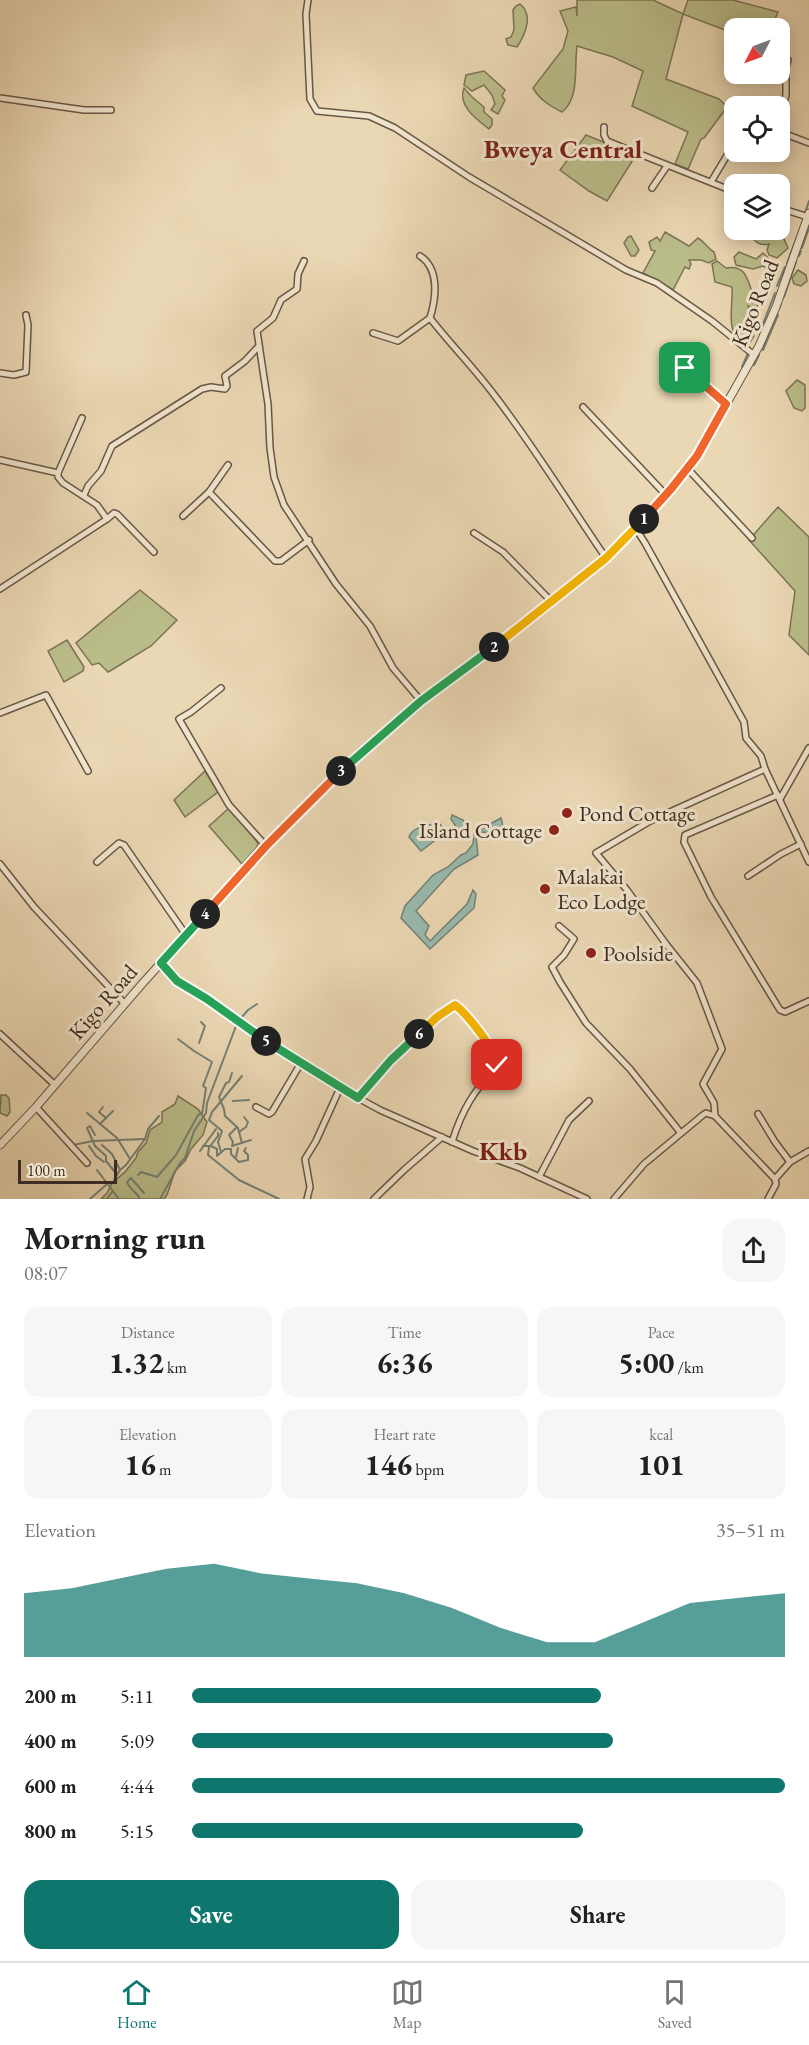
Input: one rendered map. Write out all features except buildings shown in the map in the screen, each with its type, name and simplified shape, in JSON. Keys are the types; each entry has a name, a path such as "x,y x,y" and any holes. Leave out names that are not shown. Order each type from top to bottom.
{"street":[{"path":"308,0 306,14 310,99 317,111 369,116 395,128 470,177 626,270 657,283 712,321 754,355"},
{"path":"0,98 84,110 111,110"},
{"path":"604,128 607,141 724,187"},
{"path":"790,136 809,143"},
{"path":"711,182 724,160"},
{"path":"652,188 667,166"},
{"path":"790,210 808,215"},
{"name":"Kigo Road","path":"0,1145 266,846 331,780 421,701 606,558 666,495 697,456 754,355 776,307 808,215"},
{"path":"373,333 398,341 430,318 435,297 435,283 428,263 420,256"},
{"path":"304,261 298,274 297,289 281,300 273,318 258,330 268,404 274,477 284,505 336,584 370,626 393,668 421,701"},
{"path":"0,373 14,375 26,372 28,325 26,315"},
{"path":"430,318 494,394 555,480 606,558"},
{"path":"84,495 101,471 108,452 117,441 202,389 211,387 225,389 225,376 245,361 259,346"},
{"path":"664,350 726,404"},
{"path":"584,407 666,495"},
{"path":"82,418 58,472 58,477 63,483 84,495 97,506 106,519"},
{"path":"0,460 58,472"},
{"path":"183,516 209,492 228,465"},
{"path":"687,468 752,538"},
{"path":"209,492 275,561 281,561 309,540"},
{"path":"0,589 114,513 154,552"},
{"path":"636,529 744,722 746,738 761,756 809,862"},
{"path":"474,533 503,552 552,602"},
{"path":"221,688 179,719 229,805 266,846"},
{"path":"0,713 46,695 88,771"},
{"path":"809,748 779,797 685,835 684,842 711,897 780,1010 785,1012 809,1001"},
{"path":"715,1116 714,1103 704,1084 722,1049 702,994 685,966 596,853 650,821 765,769"},
{"path":"97,862 119,843 124,845 186,936"},
{"path":"748,876 801,844"},
{"path":"0,864 34,907 125,1004"},
{"path":"559,926 574,939 552,967 560,982 586,1023 630,1069 680,1132"},
{"path":"161,963 177,981 358,1098 452,1142 520,1168 587,1199"},
{"path":"358,1098 391,1060 437,1017 455,1005 476,1028 497,1060 497,1065 472,1094 452,1142"},
{"path":"0,1034 55,1085"},
{"path":"256,1107 269,1114 272,1112 301,1063"},
{"path":"307,1199 310,1187 305,1159 316,1141 340,1088"},
{"path":"539,1177 569,1120 589,1101"},
{"path":"36,1107 87,1163"},
{"path":"614,1199 644,1164 680,1132 706,1113 715,1116 775,1179 776,1184 768,1199"},
{"path":"758,1114 774,1142 790,1162"},
{"path":"374,1199 442,1137"},
{"path":"775,1179 790,1162 809,1151"}],"green space":[{"path":"577,0 653,0 683,14 666,79 719,99 724,104 724,111 701,139 688,169 675,164 688,132 632,106 643,71 613,57 577,46 574,91 568,106 562,112 546,102 533,88 563,49 568,31 560,11 576,7 577,16"},
{"path":"688,0 733,0 778,12 775,18 724,18 724,30 683,14"},
{"path":"520,4 527,14 527,25 517,47 508,45 506,39 511,37 514,30 513,10"},
{"path":"484,71 505,90 502,96 505,100 498,114 491,110 495,104 492,95 484,85 472,91 464,85 466,75"},
{"path":"464,88 484,107 484,112 492,119 489,129 465,106"},
{"path":"586,135 636,155 607,201 560,170"},
{"path":"665,232 689,246 698,238 714,252 716,259 709,263 689,260 691,264 689,269 685,267 673,290 643,273 655,251 651,250 649,242 657,237 660,241"},
{"path":"631,236 639,250 635,256 631,256 624,243"},
{"path":"754,240 784,240 788,248 777,258 769,255 767,250 769,244 758,243"},
{"path":"739,252 756,259 763,253 776,269 770,270 763,266 753,269 736,265 734,257"},
{"path":"717,261 726,268 734,267 744,273 758,304 756,310 748,306 750,313 747,321 754,336 749,344 735,335 732,328 732,287 715,282 712,264"},
{"path":"798,270 806,275 807,281 801,286 794,284 792,278"},
{"path":"797,380 805,385 805,408 802,411 794,408 786,391"},
{"path":"778,507 809,537 809,655 789,635 795,591 749,540"},
{"path":"140,590 177,620 151,646 110,671 108,672 99,663 92,665 76,643"},
{"path":"67,640 84,667 83,671 64,682 48,651"},
{"path":"205,771 218,792 185,817 174,800"},
{"path":"229,808 258,843 242,864 209,826"},
{"path":"1,1095 9,1098 10,1112 7,1116 0,1113"},
{"path":"178,1096 198,1109 207,1122 203,1135 175,1171 167,1195 164,1199 101,1199 112,1183 136,1158 146,1143 150,1130 162,1122 162,1112 175,1104"}],"shaded area":[{"path":"452,815 463,820 466,825 459,831 451,819"},
{"path":"501,818 504,830 501,833 479,832 476,836 478,855 454,869 416,911 429,926 425,935 430,941 467,904 473,890 476,894 474,908 430,949 401,918 405,906 433,875 466,853 473,844 474,833"},
{"path":"439,823 446,832 421,851 409,837 411,833 421,827"}],"waterway":[{"path":"805,213 809,201"},
{"path":"787,263 801,226"},
{"path":"802,248 809,228"},
{"path":"799,256 801,251"},
{"path":"784,297 796,262"},
{"path":"777,286 785,267"},
{"path":"761,329 775,293"},
{"path":"779,309 781,304"},
{"path":"763,350 778,315"},
{"path":"742,367 748,353"},
{"path":"754,365 759,355"},
{"path":"241,1018 257,1004"},
{"path":"199,1043 205,1026 201,1022"},
{"path":"160,1199 185,1158 194,1131 206,1113 207,1103 236,1026"},
{"path":"178,1039 212,1062 203,1086 206,1088 202,1114"},
{"path":"232,1073 219,1097 225,1116 238,1128 242,1143"},
{"path":"221,1152 218,1142 222,1131 209,1120 212,1112 242,1076"},
{"path":"233,1101 249,1100"},
{"path":"103,1107 99,1112 106,1118"},
{"path":"100,1124 113,1111"},
{"path":"87,1113 117,1138 130,1159"},
{"path":"138,1175 141,1172 157,1177 176,1155 198,1115 202,1113"},
{"path":"114,1180 159,1116"},
{"path":"239,1132 246,1127 248,1122 244,1117"},
{"path":"95,1135 90,1126 87,1128 95,1146 106,1156 106,1161 115,1172"},
{"path":"237,1127 229,1135 233,1142 232,1146 251,1140"},
{"path":"200,1151 216,1129"},
{"path":"211,1145 218,1133"},
{"path":"73,1145 93,1141 145,1139"},
{"path":"102,1145 112,1154 120,1170"},
{"path":"89,1146 104,1162"},
{"path":"203,1146 217,1149 217,1156 225,1149 231,1149 231,1154 239,1162 248,1160 248,1155 244,1151 246,1148"},
{"path":"209,1147 208,1155 239,1180 279,1199"},
{"path":"236,1157 238,1148"},
{"path":"97,1170 119,1199"},
{"path":"140,1199 127,1182 131,1178 144,1193"},
{"path":"90,1199 107,1184"},
{"path":"107,1199 112,1192"}],"place":[{"name":"Pond Cottage","path":"567,813"},
{"name":"Island Cottage","path":"554,830"},
{"name":"Malakai Eco Lodge","path":"545,889"},
{"name":"Poolside","path":"591,953"}],"district":[{"name":"Bweya Central","path":"563,149"},
{"name":"Kkb","path":"503,1151"}],"route":[{"path":"497,1065 495,1056 476,1028 455,1005 437,1017 391,1060 358,1098 270,1043 207,999 194,993 177,981 161,963 266,846 331,780 421,701 540,612 606,558 636,529 697,456 726,404 685,368"}]}
